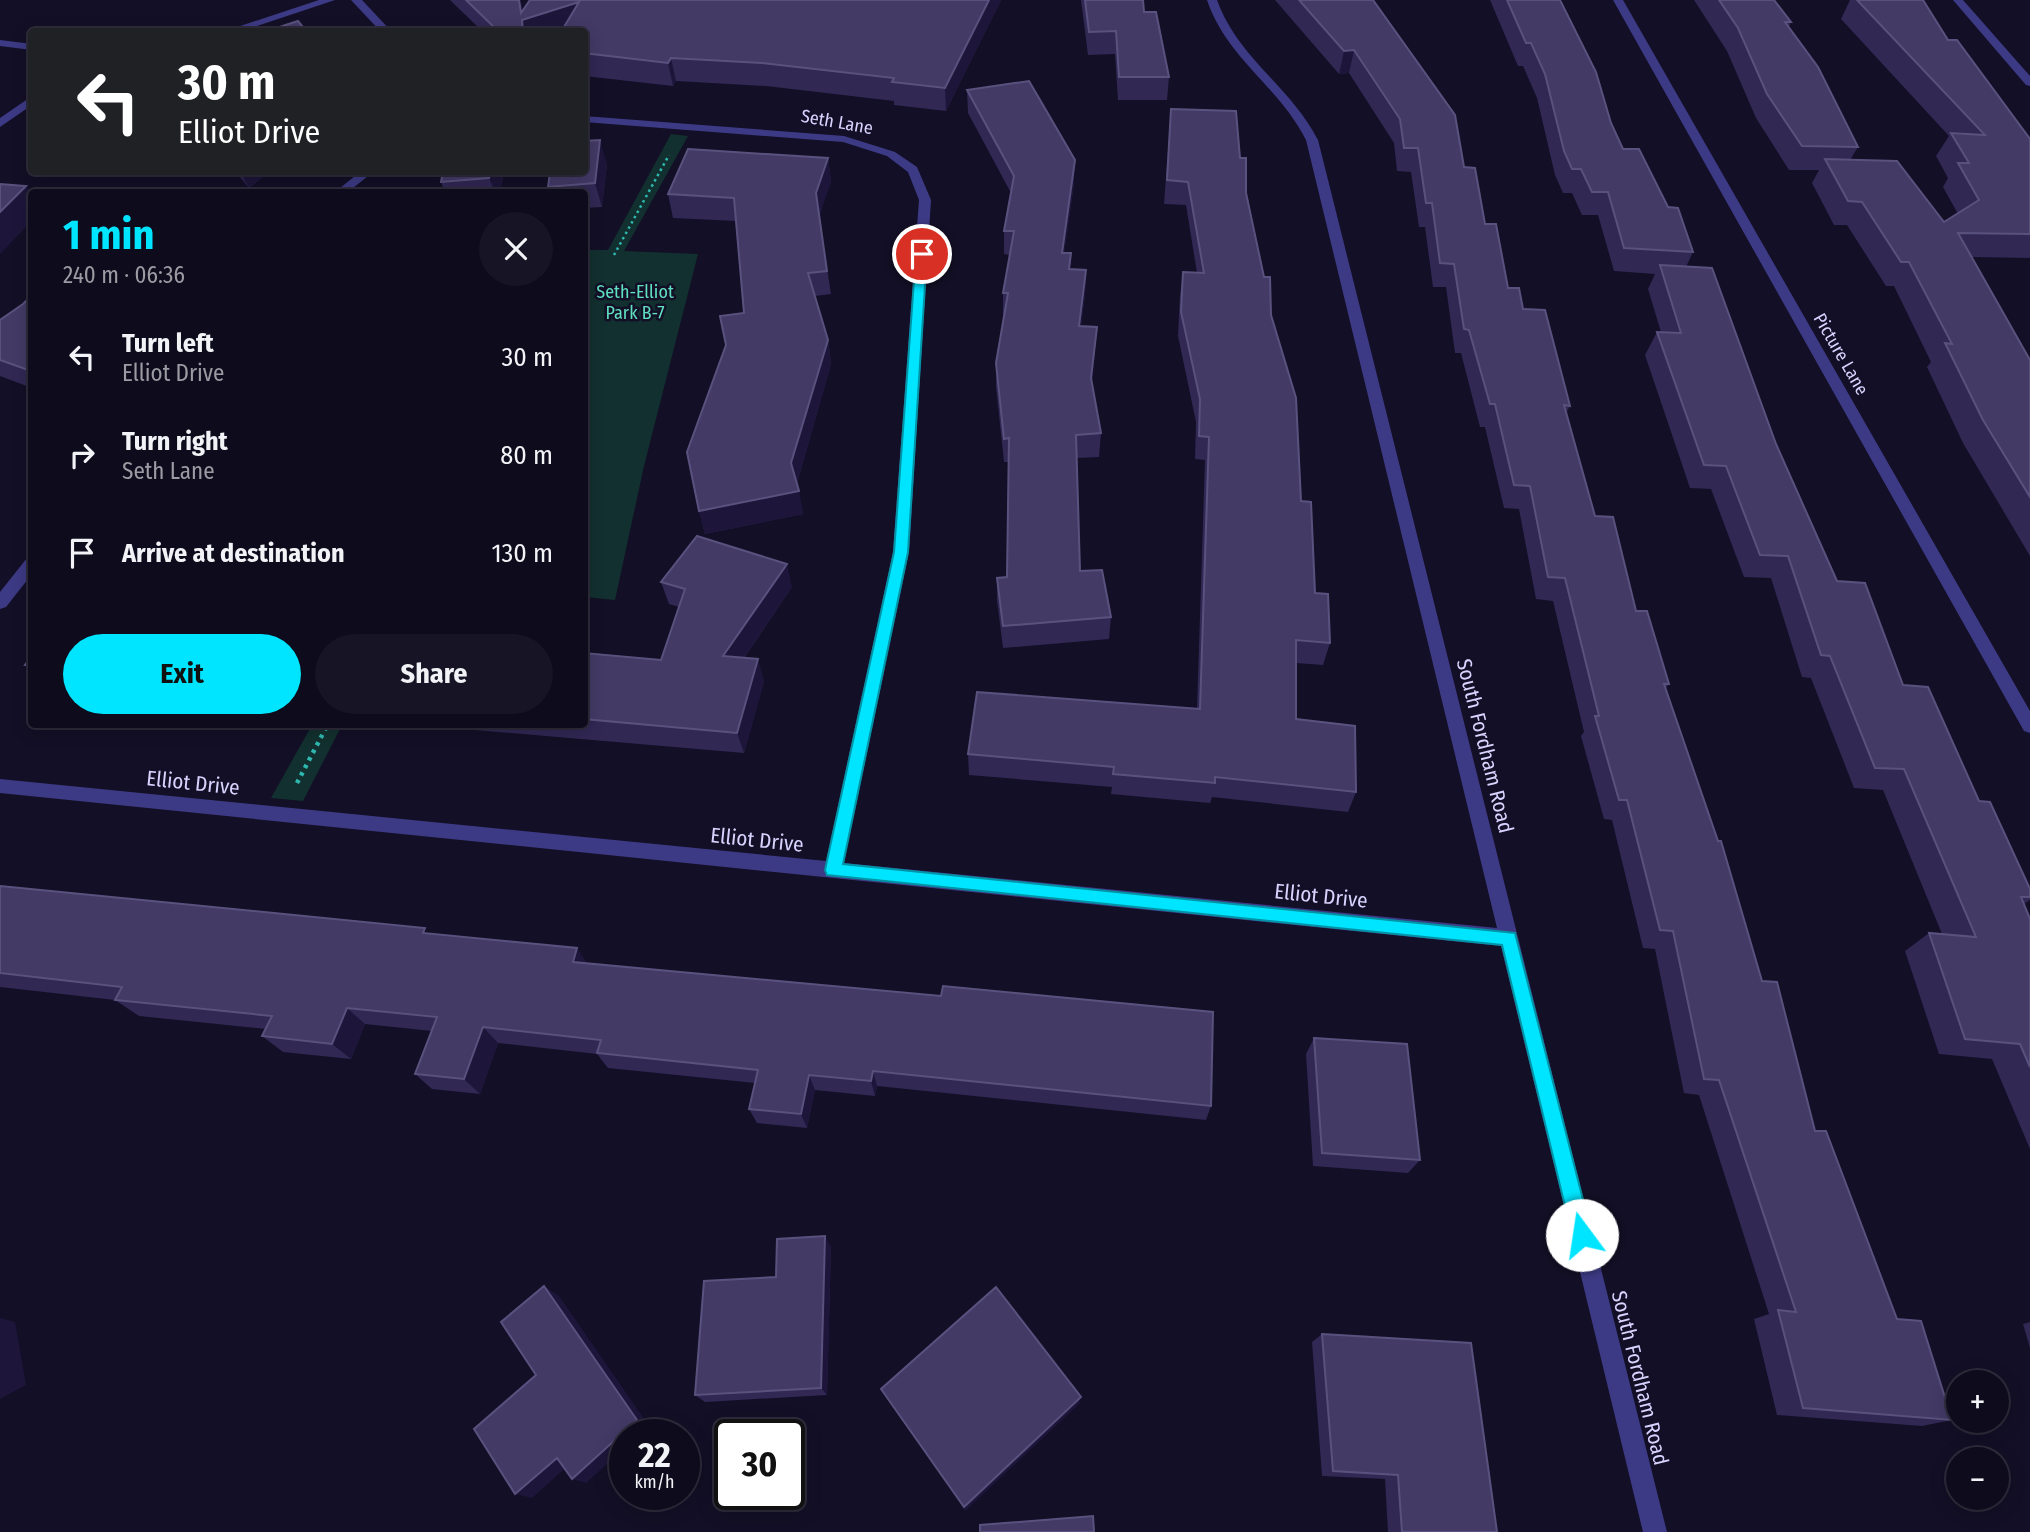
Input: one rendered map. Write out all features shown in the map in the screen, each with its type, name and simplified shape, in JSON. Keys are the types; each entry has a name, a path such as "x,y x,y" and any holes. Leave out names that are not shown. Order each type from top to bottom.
{"street":[{"path":"240,28 330,0"},
{"path":"356,0 383,28"},
{"name":"South Fordham Road","path":"1212,0 1216,16 1231,44 1296,111 1312,139 1655,1532"},
{"name":"Picture Lane","path":"1618,0 2030,726"},
{"path":"1958,0 2030,83"},
{"path":"0,43 28,46"},
{"path":"0,124 28,102"},
{"name":"Seth Lane","path":"588,119 804,134 873,146 891,154 913,170 926,200 901,552 833,870"},
{"path":"345,189 363,175"},
{"path":"0,603 28,567"},
{"name":"Elliot Drive","path":"0,786 1509,938"}],"path":[{"path":"614,255 685,126"},
{"path":"280,814 326,728"}],"green space":[{"name":"Seth-Elliot Park B-7","path":"671,134 688,136 624,251 698,254 644,466 615,600 588,597 588,250 608,250"},
{"path":"310,728 340,728 303,801 271,798"}],"building":[{"path":"466,0 519,0 521,13 530,0 989,0 945,88 892,82 894,78 762,63 671,58 668,63 588,53 588,28 563,28 579,2 522,20 523,28 495,28"},
{"path":"1085,0 1143,0 1144,12 1156,12 1169,77 1119,77 1116,31 1089,32"},
{"path":"1299,0 1373,0 1455,115 1464,167 1475,168 1485,224 1496,224 1508,288 1519,288 1523,309 1545,310 1570,406 1564,405 1595,516 1613,517 1636,611 1647,611 1669,684 1664,684 1718,841 1721,841 1762,981 1777,982 1815,1131 1826,1131 1897,1319 1921,1321 1946,1401 1946,1420 1803,1408 1778,1310 1796,1312 1719,1080 1704,1079 1673,931 1660,930 1627,800 1619,800 1595,716 1599,716 1565,578 1548,577 1530,486 1514,485 1495,404 1490,404 1469,330 1464,329 1454,264 1440,263 1432,203 1426,203 1418,148 1404,148 1400,119 1354,50 1344,51"},
{"path":"1507,0 1560,0 1596,72 1611,123 1623,149 1639,149 1668,207 1678,208 1693,252 1624,248 1608,192 1592,192 1581,169 1572,169 1564,151 1545,74 1531,43 1526,43"},
{"path":"1719,0 1774,0 1791,22 1785,22 1818,67 1858,147 1802,146 1767,94 1738,28"},
{"path":"1857,0 1923,0 1948,40 1957,40 2030,139 2030,234 1958,233 2030,360 2030,497 1983,420 1945,343 1952,344 1909,262 1901,262 1862,202 1848,201 1825,159 1897,161 1944,222 1979,200 1958,163 1969,163 1951,133 1985,135"},
{"path":"298,21 304,28 276,28"},
{"path":"1029,81 1075,160 1062,253 1071,253 1069,269 1086,270 1079,326 1097,327 1091,378 1101,433 1076,435 1080,571 1102,570 1111,617 1003,626 997,578 1007,577 1009,438 1004,439 996,363 1008,293 1003,293 1014,231 1004,231 1014,176 967,90"},
{"path":"1171,109 1236,111 1240,158 1246,158 1246,193 1264,277 1270,277 1271,315 1296,398 1301,501 1311,502 1315,593 1328,594 1330,643 1296,640 1296,719 1355,726 1356,792 1215,777 1215,783 1113,774 1114,767 968,754 977,692 1200,709 1209,437 1199,436 1200,399 1181,312 1183,272 1204,273 1188,182 1167,180"},
{"path":"600,140 595,183 548,187 550,175 588,175 588,141"},
{"path":"688,149 828,158 816,193 827,271 808,273 828,340 791,463 799,491 699,511 687,452 726,345 720,316 744,313 734,198 668,194"},
{"path":"442,175 490,175 489,178 441,182"},
{"path":"0,184 26,186 0,212"},
{"path":"1660,265 1712,268 1776,444 1837,581 1865,583 1903,685 1928,687 1979,801 1990,802 2030,889 2030,897 2021,897 2030,919 2030,1067 2020,1044 1965,1039 1929,933 1976,937 1904,769 1875,768 1830,656 1821,655 1788,556 1760,555 1726,466 1704,465 1657,332 1681,333"},
{"path":"28,299 28,370 0,360 0,320"},
{"path":"697,536 787,564 723,656 758,659 737,733 588,719 588,653 661,660 685,589 661,582"},
{"path":"0,886 425,928 423,933 577,948 573,962 941,996 943,986 1213,1012 1211,1106 873,1071 871,1081 809,1075 801,1114 749,1109 758,1070 597,1053 601,1040 483,1027 464,1079 415,1074 437,1017 347,1008 332,1044 262,1036 272,1016 115,1000 122,987 0,973"},
{"path":"1314,1038 1407,1044 1420,1160 1322,1153"},
{"path":"825,1236 821,1388 695,1395 704,1281 776,1277 777,1239"},
{"path":"544,1286 636,1419 609,1419 609,1445 572,1479 557,1458 515,1494 474,1429 536,1375 501,1322"},
{"path":"996,1287 1081,1397 964,1507 881,1389"},
{"path":"1322,1334 1471,1343 1497,1532 1402,1532 1398,1475 1333,1471"},
{"path":"1093,1516 1094,1532 980,1532 980,1525"}],"route":[{"path":"922,254 901,552 833,870 1509,938 1582,1235"}]}
